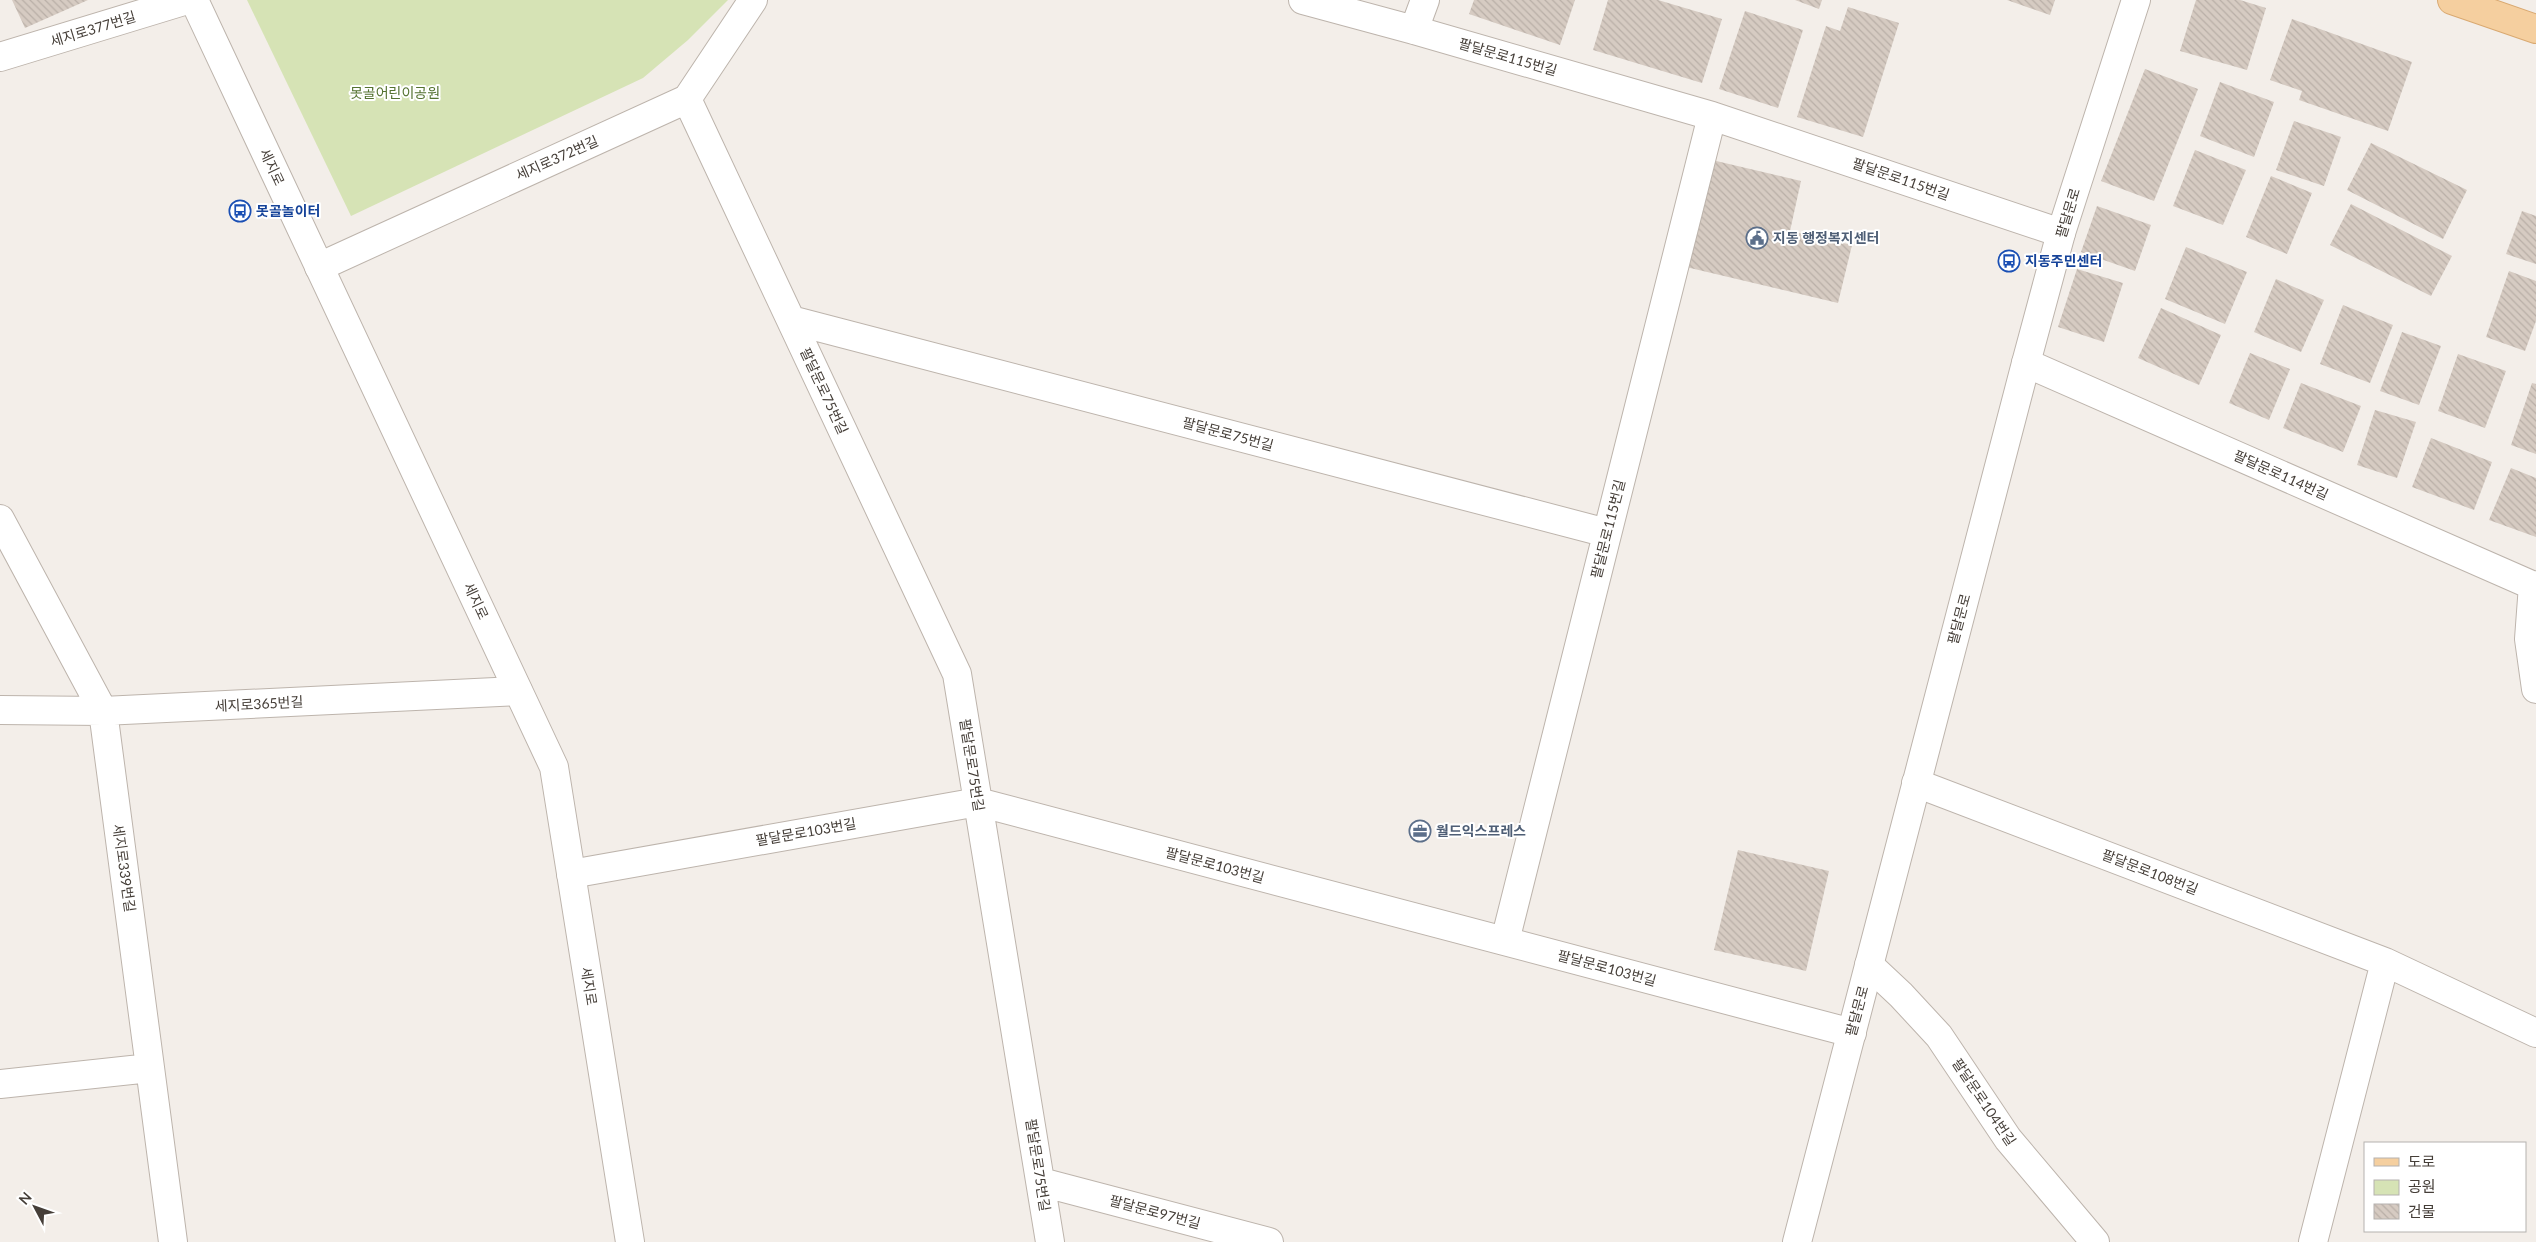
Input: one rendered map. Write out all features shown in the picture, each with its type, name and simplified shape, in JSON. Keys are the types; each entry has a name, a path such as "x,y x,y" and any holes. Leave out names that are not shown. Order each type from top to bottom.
{"main road":[{"path":"2452,0 2536,29"}],"street":[{"name":"세지로377번길","path":"0,57 186,0"},
{"name":"세지로","path":"194,0 554,767 630,1242"},
{"path":"687,100 753,0"},
{"name":"팔달문로115번길","path":"1303,0 1712,116 2061,234"},
{"path":"1414,30 1425,0"},
{"name":"팔달문로","path":"1797,1242 2061,234 2136,0"},
{"name":"세지로372번길","path":"319,267 687,100"},
{"name":"팔달문로75번길","path":"687,100 957,674 1050,1242"},
{"name":"팔달문로115번길","path":"1505,941 1712,116"},
{"name":"팔달문로75번길","path":"791,320 1607,533"},
{"name":"팔달문로114번길","path":"2026,364 2534,586"},
{"name":"세지로339번길","path":"0,519 103,711 173,1242"},
{"path":"2534,586 2529,639 2536,689"},
{"name":"세지로365번길","path":"0,710 103,711 518,691"},
{"name":"팔달문로108번길","path":"1916,783 2384,962 2536,1032"},
{"name":"팔달문로103번길","path":"571,874 978,802 1852,1033"},
{"path":"2313,1242 2384,962"},
{"name":"팔달문로104번길","path":"1869,966 1901,995 1939,1036 2008,1139 2095,1242"},
{"path":"0,1084 150,1068"},
{"name":"팔달문로97번길","path":"1041,1182 1269,1242"}],"green space":[{"name":"못골어린이공원","path":"247,0 728,0 688,40 643,78 351,216"}],"building":[{"path":"12,0 88,0 25,28"},
{"path":"1474,0 1575,0 1560,45 1469,14"},
{"path":"1608,0 1658,0 1722,19 1702,83 1593,50"},
{"path":"1795,0 1822,0 1819,9"},
{"path":"2007,0 2055,0 2050,15"},
{"path":"2196,0 2240,0 2266,8 2247,70 2180,51"},
{"path":"1848,7 1899,23 1863,137 1797,117 1826,26 1840,31"},
{"path":"1745,11 1803,30 1778,108 1719,89"},
{"path":"2292,19 2412,62 2388,131 2299,100 2302,91 2270,80"},
{"path":"2145,69 2198,89 2154,201 2101,181"},
{"path":"2220,82 2274,102 2254,157 2200,136"},
{"path":"2294,121 2341,137 2324,186 2276,170"},
{"path":"2371,143 2467,190 2443,239 2347,190"},
{"path":"2195,150 2246,170 2223,225 2173,206"},
{"name":"지동 행정복지센터","path":"1712,160 1801,181 1790,231 1852,245 1838,303 1686,267"},
{"path":"2271,176 2312,193 2287,254 2246,237"},
{"path":"2351,204 2452,256 2431,296 2330,245"},
{"path":"2097,206 2151,225 2135,271 2081,252"},
{"path":"2522,211 2536,216 2536,264 2506,254"},
{"path":"2186,247 2247,272 2225,324 2165,299"},
{"path":"2077,269 2123,283 2104,342 2058,327"},
{"path":"2509,271 2536,281 2536,321 2525,351 2486,337"},
{"path":"2276,279 2324,300 2301,352 2254,332"},
{"path":"2343,305 2393,325 2370,383 2320,364"},
{"path":"2161,308 2221,335 2199,385 2138,358"},
{"path":"2402,332 2441,346 2419,405 2380,391"},
{"path":"2250,353 2290,369 2269,420 2229,403"},
{"path":"2458,354 2506,371 2485,428 2438,411"},
{"path":"2301,383 2361,406 2343,452 2283,428"},
{"path":"2532,383 2536,384 2536,454 2511,445"},
{"path":"2375,410 2416,422 2397,478 2357,465"},
{"path":"2431,438 2492,462 2474,510 2412,487"},
{"path":"2511,468 2536,478 2536,537 2489,520"},
{"path":"1738,850 1829,871 1806,971 1714,950"}],"place":[{"name":"못골놀이터","path":"240,211"},
{"name":"지동 행정복지센터","path":"1757,238"},
{"name":"지동주민센터","path":"2009,261"},
{"name":"월드익스프레스","path":"1420,831"}]}
